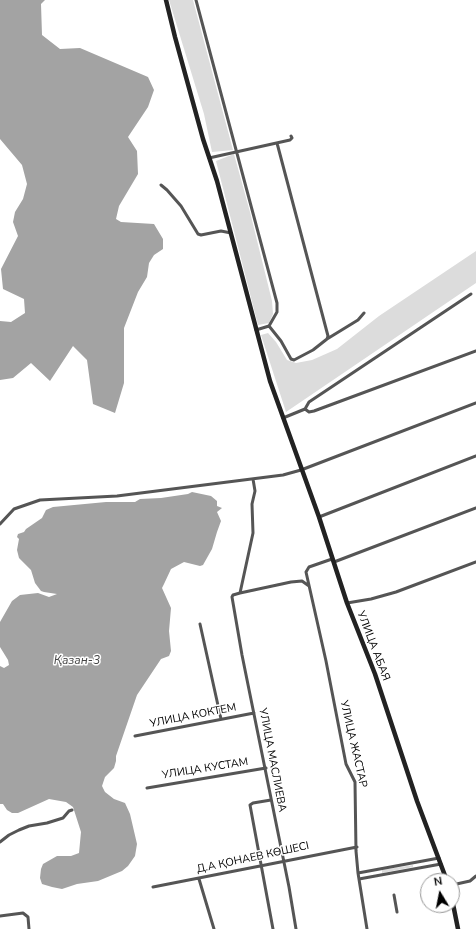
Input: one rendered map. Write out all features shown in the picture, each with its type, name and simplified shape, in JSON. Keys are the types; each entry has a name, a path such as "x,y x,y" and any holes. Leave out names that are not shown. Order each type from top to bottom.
{"main road":[{"name":"УЛИЦА АБАЯ","path":"166,0 174,37 231,233 270,381 319,517 346,603 375,674 417,801 444,873"},
{"path":"455,913 458,929"}],"street":[{"path":"196,0 276,303 277,312 269,326 256,330"},
{"path":"209,158 290,140 292,138 291,136"},
{"path":"277,143 328,336 327,339"},
{"path":"161,185 168,190 181,206 198,234 201,235 221,231 231,233"},
{"path":"283,418 305,409 309,402 471,294"},
{"path":"269,326 291,359 294,360 313,350 327,339 358,320 364,313"},
{"path":"305,409 309,412 314,411 476,351"},
{"path":"0,524 14,509 40,500 117,496 283,475 301,470 476,403"},
{"path":"319,517 476,456"},
{"path":"253,479 255,487 252,504 253,533 240,593 297,581 302,581 309,586"},
{"path":"333,560 476,508"},
{"name":"УЛИЦА ЖАСТАР","path":"333,560 307,569 306,572 346,764 355,782 355,839 357,847 358,873 367,929"},
{"path":"346,603 371,599 396,592 476,562"},
{"name":"УЛИЦА МАСЛИЕВА","path":"240,593 233,595 232,601 266,768 296,929"},
{"path":"200,624 220,719"},
{"name":"УЛИЦА КОКТЕМ","path":"135,736 254,713"},
{"name":"УЛИЦА КУСТАМ","path":"147,788 266,768"},
{"path":"271,800 253,803 250,805 273,929"},
{"path":"0,842 9,835 29,826 48,823 63,818 69,811 72,810"},
{"name":"Д.А ҚОНАЕВ КӨШЕСІ","path":"153,887 357,847"},
{"path":"358,873 439,858"},
{"path":"359,879 441,864"},
{"path":"460,883 470,881 476,876"},
{"path":"199,879 214,929"},
{"path":"394,895 397,912"},
{"path":"0,916 23,913 28,917 29,929"}],"shaded area":[{"path":"169,0 193,0 233,150 212,152 204,114"},
{"path":"234,154 272,301 273,314 269,323 258,325 216,161"},
{"path":"476,251 476,283 286,412 261,335 268,333 276,342 287,360 296,363 312,360 337,349 379,316"},
{"path":"413,865 413,867 382,873 382,870"}],"water":[{"path":"0,0 45,0 41,4 42,35 60,49 80,48 148,77 154,90 148,107 128,137 137,151 138,174 119,206 116,219 121,222 154,224 163,239 163,249 154,255 149,263 147,277 138,292 124,328 124,383 115,413 93,404 87,360 73,346 50,381 31,363 13,378 0,380 0,321 11,322 25,313 24,299 3,289 1,269 18,236 13,222 15,212 23,199 27,184 22,165 0,139"},
{"name":"Қазан-3","path":"192,492 211,496 217,501 217,506 222,508 217,512 221,521 212,549 203,565 200,566 184,562 171,569 162,588 171,608 169,631 171,651 169,656 161,659 137,695 116,756 114,768 105,777 102,786 105,792 114,799 125,803 130,814 137,844 135,856 128,866 122,871 98,881 77,884 62,889 42,884 40,878 43,864 57,856 71,856 79,853 81,832 73,807 66,802 49,799 18,813 12,813 7,810 3,804 0,804 0,666 4,668 9,665 8,660 0,647 0,622 12,601 20,595 38,593 49,597 57,594 41,591 35,583 31,570 19,558 17,550 19,539 17,537 18,534 24,532 42,518 46,510 53,507 106,502 135,502 140,499 161,498 188,494"}]}
